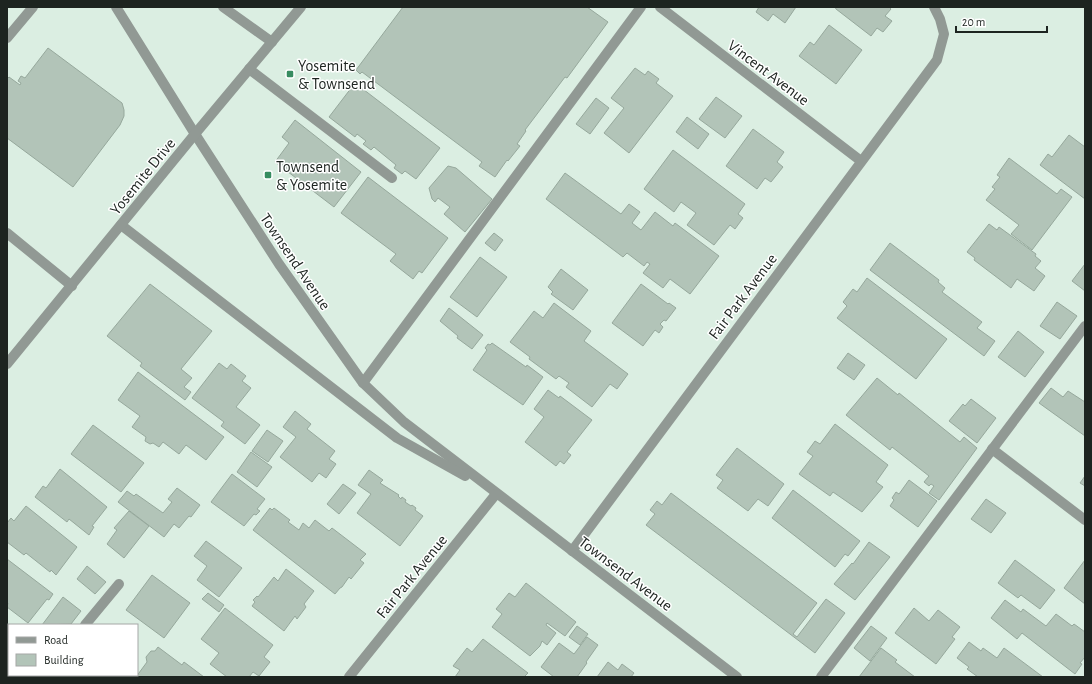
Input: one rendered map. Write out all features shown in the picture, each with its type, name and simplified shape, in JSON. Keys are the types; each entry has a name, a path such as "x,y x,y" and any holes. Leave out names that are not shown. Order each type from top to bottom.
{"street":[{"path":"7,38 33,7"},
{"name":"Townsend Avenue","path":"116,7 195,134 279,264 362,383 404,422 496,494 737,677"},
{"path":"223,7 272,42"},
{"name":"Yosemite Drive","path":"7,364 301,7"},
{"path":"362,383 641,7"},
{"name":"Vincent Avenue","path":"660,7 861,161"},
{"name":"Fair Park Avenue","path":"572,551 937,60 944,34 940,19 934,7"},
{"path":"249,69 392,178"},
{"name":"Townsend Avenue","path":"121,225 397,438 496,494"},
{"path":"7,233 72,286"},
{"path":"821,677 1085,326"},
{"path":"992,450 1085,520"},
{"name":"Fair Park Avenue","path":"349,677 496,494"},
{"path":"86,624 119,584"}],"building":[{"path":"403,7 587,7 608,22 567,78 565,77 525,130 526,131 517,144 520,146 508,161 507,160 495,177 479,166 482,162 362,72 360,74 356,70"},
{"path":"759,7 796,7 785,23 773,14 768,21 756,12"},
{"path":"835,7 889,7 891,9 885,16 892,21 883,32 877,28 871,36"},
{"path":"829,25 862,50 836,84 799,56 810,42 814,45"},
{"path":"48,48 122,103 124,110 124,116 120,125 73,187 7,138 7,79 9,77 20,85 21,83 18,81 21,76 25,78"},
{"path":"635,68 645,75 648,71 659,79 656,83 673,96 629,153 604,133 624,108 611,98"},
{"path":"355,83 440,148 416,179 405,171 402,174 394,168 396,165 374,147 371,150 363,144 366,141 357,134 355,137 329,117"},
{"path":"716,97 742,116 725,138 699,119"},
{"path":"596,98 609,108 590,134 576,124"},
{"path":"687,117 709,134 698,149 676,132"},
{"path":"295,120 361,172 334,207 275,162 289,143 282,137"},
{"path":"753,129 784,152 777,162 783,167 771,182 765,178 757,189 726,166"},
{"path":"1069,135 1085,147 1085,199 1040,165 1048,154 1052,157"},
{"path":"673,150 745,204 738,214 743,218 735,229 730,225 714,245 687,225 696,213 681,202 674,212 644,189"},
{"path":"1009,158 1057,194 1061,189 1072,197 1032,250 1011,234 1019,225 986,200 995,189 992,187 1000,177 997,175"},
{"path":"448,166 456,168 492,199 465,232 444,214 450,207 438,198 435,202 432,199 429,188"},
{"path":"565,173 621,214 629,204 640,212 632,223 641,230 655,212 673,226 675,223 719,256 690,294 670,279 663,288 643,273 650,264 647,262 644,266 627,253 623,257 546,199"},
{"path":"368,177 448,238 422,273 419,271 413,279 390,261 396,254 341,213"},
{"path":"989,224 997,230 999,227 1036,254 1035,256 1041,261 1035,268 1045,276 1034,291 1017,279 1011,288 974,260 975,258 967,252"},
{"path":"494,233 503,240 495,251 485,243"},
{"path":"890,243 939,280 938,282 945,288 942,292 982,322 977,328 995,341 984,356 870,270"},
{"path":"480,257 507,277 477,317 450,297"},
{"path":"1085,264 1085,291 1072,281"},
{"path":"561,269 588,290 573,310 551,294 553,292 548,287"},
{"path":"867,278 947,339 916,379 837,318 847,306 843,302 853,289 857,292"},
{"path":"150,284 212,331 181,369 192,378 184,387 191,392 185,400 140,366 142,363 107,336"},
{"path":"641,284 668,304 669,303 676,308 666,321 664,320 660,324 663,327 659,333 655,330 643,346 612,323"},
{"path":"1057,302 1077,316 1060,339 1040,326"},
{"path":"554,303 591,331 584,341 628,374 617,389 610,384 592,407 566,387 569,383 559,376 556,379 529,359 530,357 510,342 534,311 543,318"},
{"path":"449,308 483,335 472,349 457,338 458,336 440,321"},
{"path":"1018,331 1044,352 1025,377 998,357"},
{"path":"492,343 543,377 523,405 473,370 487,350 485,348 488,344 490,345"},
{"path":"848,353 865,365 854,380 837,368"},
{"path":"219,363 227,369 231,364 246,376 242,381 251,388 236,407 260,425 245,444 221,426 224,422 192,398"},
{"path":"138,372 224,437 206,460 186,445 179,454 163,442 159,447 153,443 150,444 145,441 146,437 132,427 140,416 118,400"},
{"path":"877,378 898,395 899,393 960,442 964,437 977,448 939,500 929,493 934,486 931,484 929,486 924,482 929,476 892,447 890,450 846,415"},
{"path":"1051,388 1063,397 1068,391 1085,402 1085,436 1039,403"},
{"path":"548,390 559,398 560,396 592,420 567,452 571,455 564,464 560,461 556,466 525,442 544,417 534,409"},
{"path":"971,399 996,418 977,443 949,421 963,404 965,406"},
{"path":"295,411 311,424 307,429 335,451 329,459 336,464 326,478 319,473 312,482 280,457 296,437 283,427"},
{"path":"835,424 888,465 876,482 883,487 862,512 833,492 830,496 799,474 813,456 807,452 815,441 820,444"},
{"path":"93,425 144,463 121,492 71,454"},
{"path":"267,430 283,441 268,462 252,451"},
{"path":"737,448 784,484 768,506 758,499 748,511 717,488 723,480 716,475"},
{"path":"251,452 272,467 257,487 237,472"},
{"path":"60,469 107,507 92,526 94,527 89,535 69,519 67,522 35,497 43,486 46,488"},
{"path":"369,470 383,480 380,483 399,495 398,496 401,499 402,497 406,500 405,502 416,508 415,510 423,516 400,546 357,513 371,494 358,485"},
{"path":"232,474 265,499 257,509 260,511 256,515 254,514 244,526 211,502"},
{"path":"1085,476 1085,486 1080,483"},
{"path":"909,480 937,501 918,527 890,506 894,500 892,498 896,492 899,494"},
{"path":"343,484 356,493 339,514 327,504"},
{"path":"177,488 200,505 191,517 189,516 179,528 174,524 164,537 118,502 127,491 134,496 136,494 163,513 172,502 168,499"},
{"path":"793,490 860,541 848,556 845,554 835,567 772,518"},
{"path":"671,493 817,603 793,634 797,637 826,599 845,613 815,653 646,525 655,514 650,510 657,501 662,505"},
{"path":"986,499 1006,513 991,533 971,519"},
{"path":"26,506 77,547 56,575 26,553 24,555 7,542 7,523 11,518 14,521"},
{"path":"270,508 272,510 274,508 290,520 288,522 299,530 303,523 309,528 315,520 329,531 332,528 366,554 360,560 364,563 351,579 349,577 335,594 253,530"},
{"path":"129,511 149,526 124,558 107,544 117,530 114,528"},
{"path":"206,541 242,568 219,597 197,580 207,566 194,556"},
{"path":"869,542 890,557 855,600 834,584 852,563 853,564"},
{"path":"7,559 53,594 49,600 47,599 28,623 7,607"},
{"path":"1015,560 1055,590 1040,609 1021,595 1018,598 998,583"},
{"path":"1085,560 1085,604 1064,588"},
{"path":"87,566 106,582 95,594 77,579"},
{"path":"286,569 314,591 304,604 306,607 297,619 295,616 284,631 252,606 255,602 253,600 257,596 258,597 274,577 278,581"},
{"path":"152,575 190,603 164,638 126,610"},
{"path":"526,583 576,622 565,636 547,623 546,625 556,633 547,645 542,641 540,646 530,656 492,627 502,614 496,609 509,593 515,597"},
{"path":"208,593 224,605 219,612 202,599"},
{"path":"63,597 81,611 71,624 43,624"},
{"path":"1005,600 1021,612 1023,609 1046,626 1056,614 1072,626 1074,624 1085,632 1085,657 1080,663 1082,664 1075,674 1022,633 1017,639 991,618"},
{"path":"225,608 273,645 264,657 270,662 259,676 253,672 249,677 227,677 210,664 219,653 201,639"},
{"path":"914,608 929,621 938,610 960,627 952,637 955,639 936,664 895,633"},
{"path":"577,626 588,634 580,645 569,637"},
{"path":"871,626 887,638 870,661 854,648"},
{"path":"587,637 598,645 577,677 554,677 541,667 559,643 574,654"},
{"path":"483,639 528,673 524,677 455,677 460,670 453,666 467,648 472,652"},
{"path":"969,642 981,651 983,648 997,658 1004,648 1043,677 978,677 967,669 969,667 957,658"},
{"path":"158,647 182,665 184,662 204,677 136,677 147,662 146,657 151,651 155,651"},
{"path":"881,648 897,660 895,662 915,677 859,677"},
{"path":"608,662 618,670 622,664 634,673 631,677 597,677"},
{"path":"93,676 114,676 113,677"}],"place":[{"name":"Yosemite & Townsend","path":"290,74"},
{"name":"Townsend & Yosemite","path":"268,175"}]}
